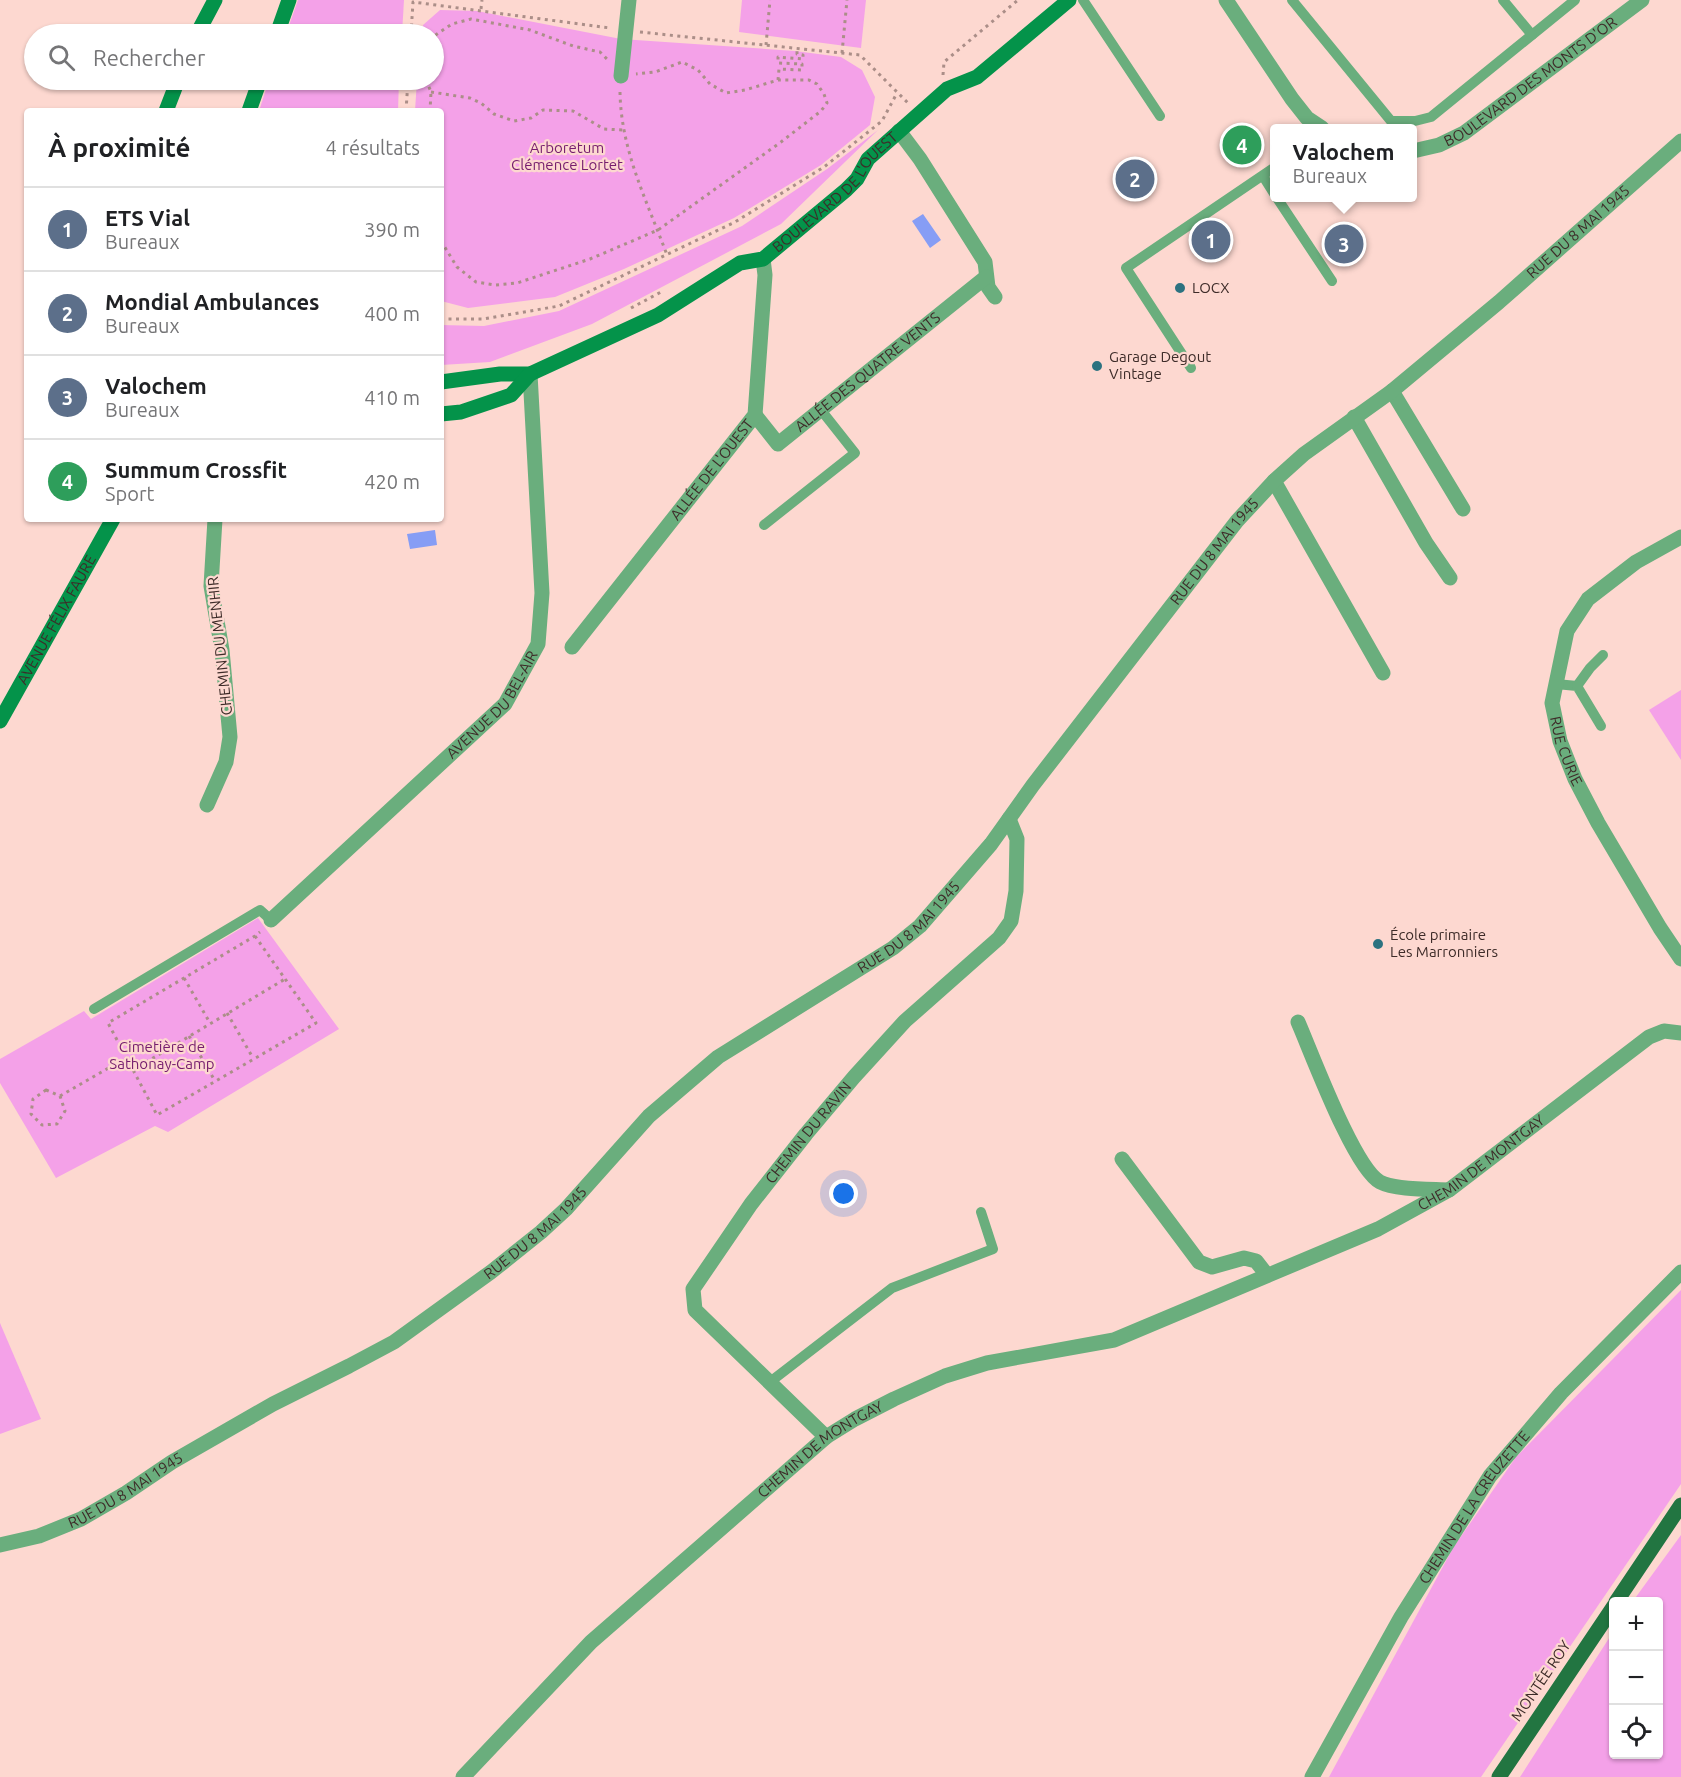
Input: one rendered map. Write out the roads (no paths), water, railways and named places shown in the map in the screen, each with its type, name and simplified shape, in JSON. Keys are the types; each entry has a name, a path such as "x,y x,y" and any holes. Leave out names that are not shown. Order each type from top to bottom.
{"main road":[{"path":"1620,1597 1681,1505"},
{"name":"MONTÉE ROY","path":"1499,1777 1609,1613"}],"street":[{"path":"202,24 215,0"},
{"path":"281,24 289,0"},
{"path":"621,76 629,0"},
{"name":"BOULEVARD DE L'OUEST","path":"444,382 500,374 530,374 658,315 740,263 763,259 857,179 868,159 947,89 977,77 1069,0"},
{"path":"1226,0 1292,99 1307,118 1315,124"},
{"name":"BOULEVARD DES MONTS D'OR","path":"1417,150 1439,145 1464,133 1642,0"},
{"path":"167,108 174,90"},
{"path":"250,108 256,90"},
{"path":"899,131 920,159 985,262 988,288 995,297"},
{"name":"RUE DU 8 MAI 1945","path":"0,1545 39,1536 81,1519 126,1493 172,1462 273,1404 394,1342 456,1298 541,1232 566,1209 649,1116 718,1058 893,948 920,926 955,888 1237,521 1274,481 1304,454 1392,391 1498,302 1681,141"},
{"name":"ALLÉE DE L'OUEST","path":"572,647 755,415 765,275 763,259"},
{"name":"ALLÉE DES QUATRE VENTS","path":"755,415 778,444 986,277"},
{"path":"482,404 500,374"},
{"path":"444,414 461,412 511,394 530,374"},
{"name":"AVENUE DU BEL-AIR","path":"272,920 505,704 538,644 542,593 530,374"},
{"path":"1392,391 1463,509"},
{"path":"1354,417 1426,543 1450,578"},
{"path":"1274,481 1383,672"},
{"name":"AVENUE FÉLIX FAURE","path":"0,721 112,522"},
{"name":"CHEMIN DU MENHIR","path":"207,805 226,762 230,737 222,650 211,586 215,522"},
{"name":"RUE CURIE","path":"1681,537 1636,562 1588,600 1567,631 1552,703 1560,741 1575,779 1660,928 1681,959"},
{"name":"CHEMIN DU RAVIN","path":"826,1437 695,1310 693,1289 751,1204 806,1134 905,1021 999,938 1011,921 1016,891 1017,839 1009,819"},
{"path":"1298,1022 1353,1150 1368,1171 1380,1183 1409,1188 1449,1190"},
{"name":"CHEMIN DE MONTGAY","path":"463,1777 591,1642 826,1437 884,1404 945,1376 987,1363 1114,1340 1378,1229 1449,1190 1649,1037 1664,1031 1681,1033"},
{"path":"1122,1160 1199,1262 1212,1267 1244,1258 1256,1261 1267,1275"},
{"name":"CHEMIN DE LA CREUZETTE","path":"1312,1777 1401,1617 1490,1476 1561,1392 1681,1272"}],"lane":[{"path":"1083,0 1160,116"},
{"path":"1292,0 1391,121 1415,122 1431,117 1575,0"},
{"path":"1503,0 1532,35"},
{"path":"1191,368 1126,268 1270,171"},
{"path":"1263,176 1270,187"},
{"path":"1280,202 1332,281"},
{"path":"764,525 855,453 821,410"},
{"path":"1577,687 1604,655"},
{"path":"1556,684 1577,687"},
{"path":"1577,687 1601,726"},
{"path":"94,1009 260,910 272,920"},
{"path":"770,1383 892,1287 993,1249 981,1212"}],"water":[{"path":"923,214 941,240 930,248 912,221"},
{"path":"435,530 437,545 410,549 407,534"}],"place":[{"name":"Summum Crossfit","path":"1242,145"},
{"name":"Mondial Ambulances","path":"1135,179"},
{"name":"ETS Vial","path":"1211,240"},
{"name":"Valochem","path":"1344,244"},
{"name":"LOCX","path":"1180,288"},
{"name":"Garage Degout Vintage","path":"1097,366"},
{"name":"École primaire Les Marronniers","path":"1378,944"}],"park label":[{"name":"Arboretum Clémence Lortet","path":"567,156"},
{"name":"Cimetière de Sathonay-Camp","path":"162,1056"}]}
